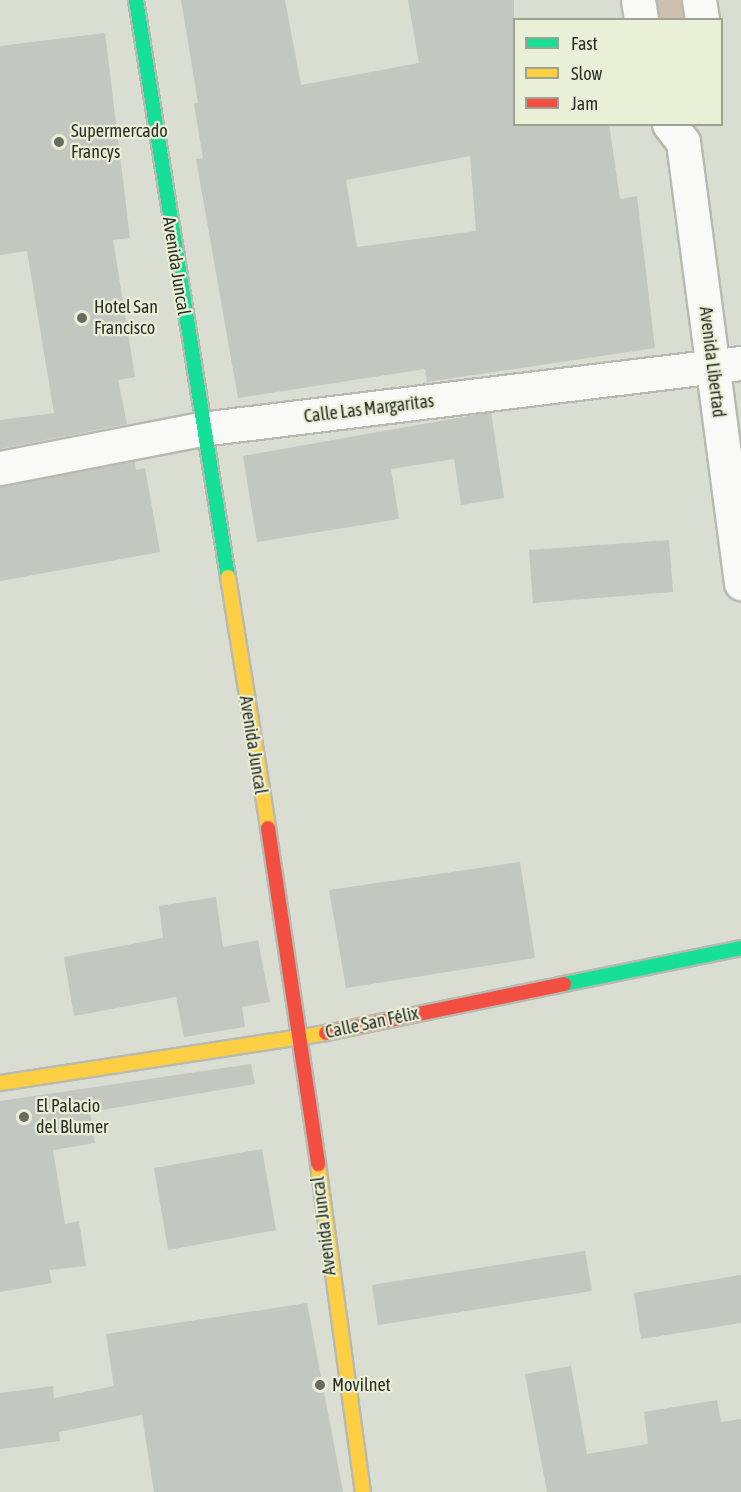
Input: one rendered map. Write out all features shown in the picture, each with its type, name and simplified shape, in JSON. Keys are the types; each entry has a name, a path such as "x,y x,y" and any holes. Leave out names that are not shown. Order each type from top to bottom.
{"street":[{"name":"Avenida Juncal","path":"135,0 201,429 301,1038 363,1492"},
{"path":"638,0 641,18"},
{"path":"699,0 702,18"},
{"name":"Avenida Libertad","path":"682,130 727,365 741,583"},
{"name":"Calle Las Margaritas","path":"0,468 201,429 727,365"},
{"name":"Calle San Félix","path":"0,1083 301,1038 741,948"}],"shaded area":[{"path":"657,0 682,0 686,18 660,18"}],"building":[{"path":"181,0 285,0 301,85 419,63 408,0 514,0 513,126 609,126 620,199 637,196 655,348 427,382 425,369 238,398 196,159 203,158 194,104 198,103","holes":["470,156 476,231 357,247 346,180"]},
{"path":"105,33 130,238 113,240 135,377 118,380 127,424 0,449 0,420 54,413 27,251 0,255 0,46"},
{"path":"491,412 504,498 461,505 454,459 391,469 399,519 257,542 243,456"},
{"path":"135,461 136,470 145,468 160,552 0,581 0,486"},
{"path":"669,540 673,592 533,603 529,550"},
{"path":"520,862 535,958 346,988 329,890"},
{"path":"216,897 223,947 258,940 270,1002 242,1007 245,1027 184,1037 176,997 74,1016 64,957 163,938 159,906"},
{"path":"251,1064 255,1084 90,1112 95,1143 53,1150 65,1224 79,1221 86,1266 49,1270 52,1283 0,1292 0,1101"},
{"path":"262,1149 276,1230 168,1250 154,1168"},
{"path":"585,1251 592,1291 378,1325 372,1285"},
{"path":"741,1275 741,1323 641,1339 634,1293"},
{"path":"307,1303 343,1492 154,1492 142,1415 59,1432 60,1441 0,1449 0,1393 53,1386 54,1398 114,1386 106,1334"},
{"path":"571,1366 587,1454 648,1444 644,1412 717,1400 721,1422 741,1419 741,1492 547,1492 525,1374"}],"traffic: fast":[{"path":"136,0 228,577"},
{"path":"564,984 741,948"}],"traffic: slow":[{"path":"228,577 268,828"},
{"path":"0,1083 326,1033"},
{"path":"318,1164 363,1492"}],"traffic: jam":[{"path":"268,828 318,1164"},
{"path":"326,1033 564,984"}],"place":[{"name":"Supermercado Francys","path":"59,142"},
{"name":"Hotel San Francisco","path":"82,318"},
{"name":"El Palacio del Blumer","path":"24,1117"},
{"name":"Movilnet","path":"320,1385"}]}
